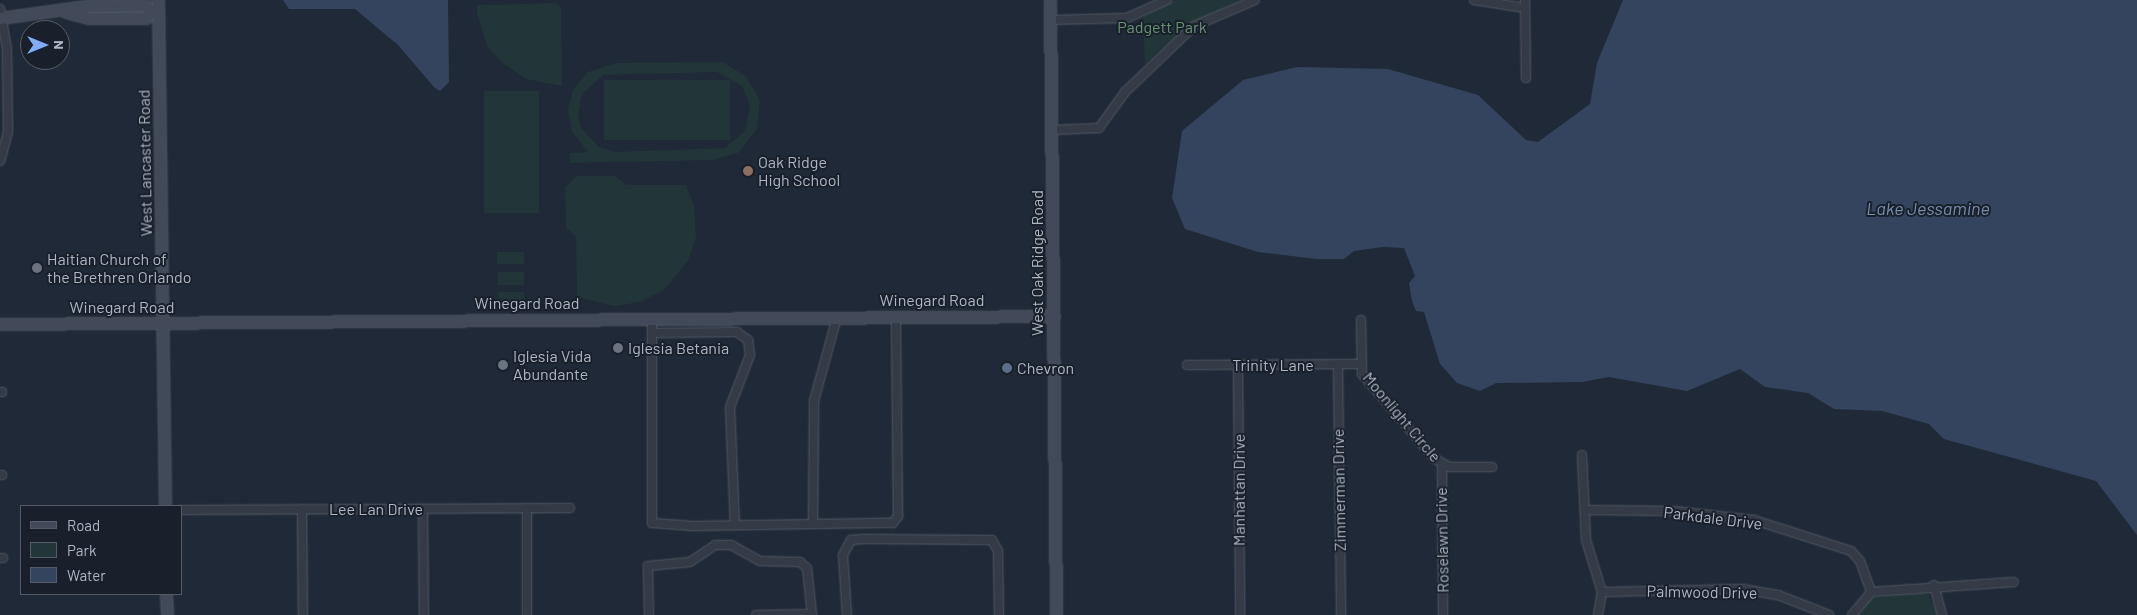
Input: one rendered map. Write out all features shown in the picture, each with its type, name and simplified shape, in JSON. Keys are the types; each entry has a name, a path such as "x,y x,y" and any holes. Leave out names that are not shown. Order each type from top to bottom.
{"street":[{"name":"West Oak Ridge Road","path":"1050,0 1056,615"},
{"path":"1050,20 1127,18 1167,0"},
{"path":"1052,130 1098,128 1125,92 1194,26 1255,0"},
{"path":"1474,0 1525,4 1526,78"},
{"path":"0,161 5,153 7,50 1,15 64,12 109,5 146,5 156,8"},
{"name":"West Lancaster Road","path":"156,8 164,322 165,505"},
{"name":"Winegard Road","path":"0,324 1054,316"},
{"path":"813,524 814,401 837,317"},
{"path":"652,318 652,523 735,525 893,523 898,516 896,317"},
{"name":"Moonlight Circle","path":"1360,320 1359,364 1362,374 1442,465 1492,467"},
{"path":"652,333 737,332 748,340 750,355 730,407 735,525"},
{"name":"Zimmerman Drive","path":"1338,364 1341,615"},
{"name":"Trinity Lane","path":"1187,365 1359,364"},
{"name":"Manhattan Drive","path":"1238,365 1240,615"},
{"path":"1582,454 1586,540 1602,592 1598,615"},
{"name":"Roselawn Drive","path":"1442,465 1443,615"},
{"path":"423,508 424,615"},
{"path":"527,508 528,615"},
{"name":"Lee Lan Drive","path":"182,510 570,508"},
{"path":"302,509 303,615"},
{"name":"Parkdale Drive","path":"1585,510 1674,511 1754,520 1852,551 1860,562 1871,592"},
{"path":"847,615 844,555 851,540 864,539 992,540 998,551 999,615"},
{"path":"649,615 648,566 690,562 716,545 731,545 760,561 800,562 807,568 812,615 756,615"},
{"path":"1852,615 1871,592 1934,585 2014,582"},
{"path":"1934,585 1942,615"},
{"name":"Palmwood Drive","path":"1602,592 1743,589 1778,595 1829,615"},
{"path":"166,595 166,615"}],"green space":[{"name":"Padgett Park","path":"1175,0 1240,0 1191,24 1145,64 1143,17"},
{"path":"556,3 561,8 562,86 526,79 501,62 487,46 477,13 477,5"},
{"path":"722,62 746,76 760,101 757,129 738,153 712,160 570,163 570,153 588,152 572,131 568,109 573,90 588,72 616,63","holes":["717,72 742,86 750,106 745,131 725,148 615,152 599,147 581,128 578,115 582,94 603,75"]},
{"path":"604,80 730,80 730,140 604,140"},
{"path":"484,91 539,91 539,213 484,213"},
{"path":"577,176 615,176 626,185 686,185 694,206 696,238 688,261 664,290 640,302 615,306 577,297 576,237 566,227 565,188"},
{"path":"497,252 524,252 524,264 497,264"},
{"path":"498,272 524,272 524,285 498,285"},
{"path":"498,292 524,292 524,305 498,305"},
{"path":"1927,592 1939,615 1857,615 1871,598"}],"water":[{"path":"283,0 448,0 449,82 440,91 434,87 398,45 355,9 289,9"},
{"name":"Lake Jessamine","path":"1623,0 2137,0 2137,535 2096,481 1944,439 1929,424 1882,411 1834,409 1808,393 1765,387 1740,369 1687,391 1609,377 1582,382 1496,383 1480,391 1457,383 1440,364 1424,312 1416,311 1412,301 1409,283 1415,276 1404,248 1383,247 1354,251 1344,259 1317,259 1258,252 1185,229 1172,198 1182,131 1243,80 1297,67 1388,69 1478,95 1526,140 1538,142 1590,104 1597,63"}],"place":[{"name":"Oak Ridge High School","path":"748,171"},
{"name":"Haitian Church of the Brethren Orlando","path":"37,268"},
{"name":"Iglesia Betania","path":"618,348"},
{"name":"Iglesia Vida Abundante","path":"503,365"},
{"name":"Chevron","path":"1007,368"}]}
